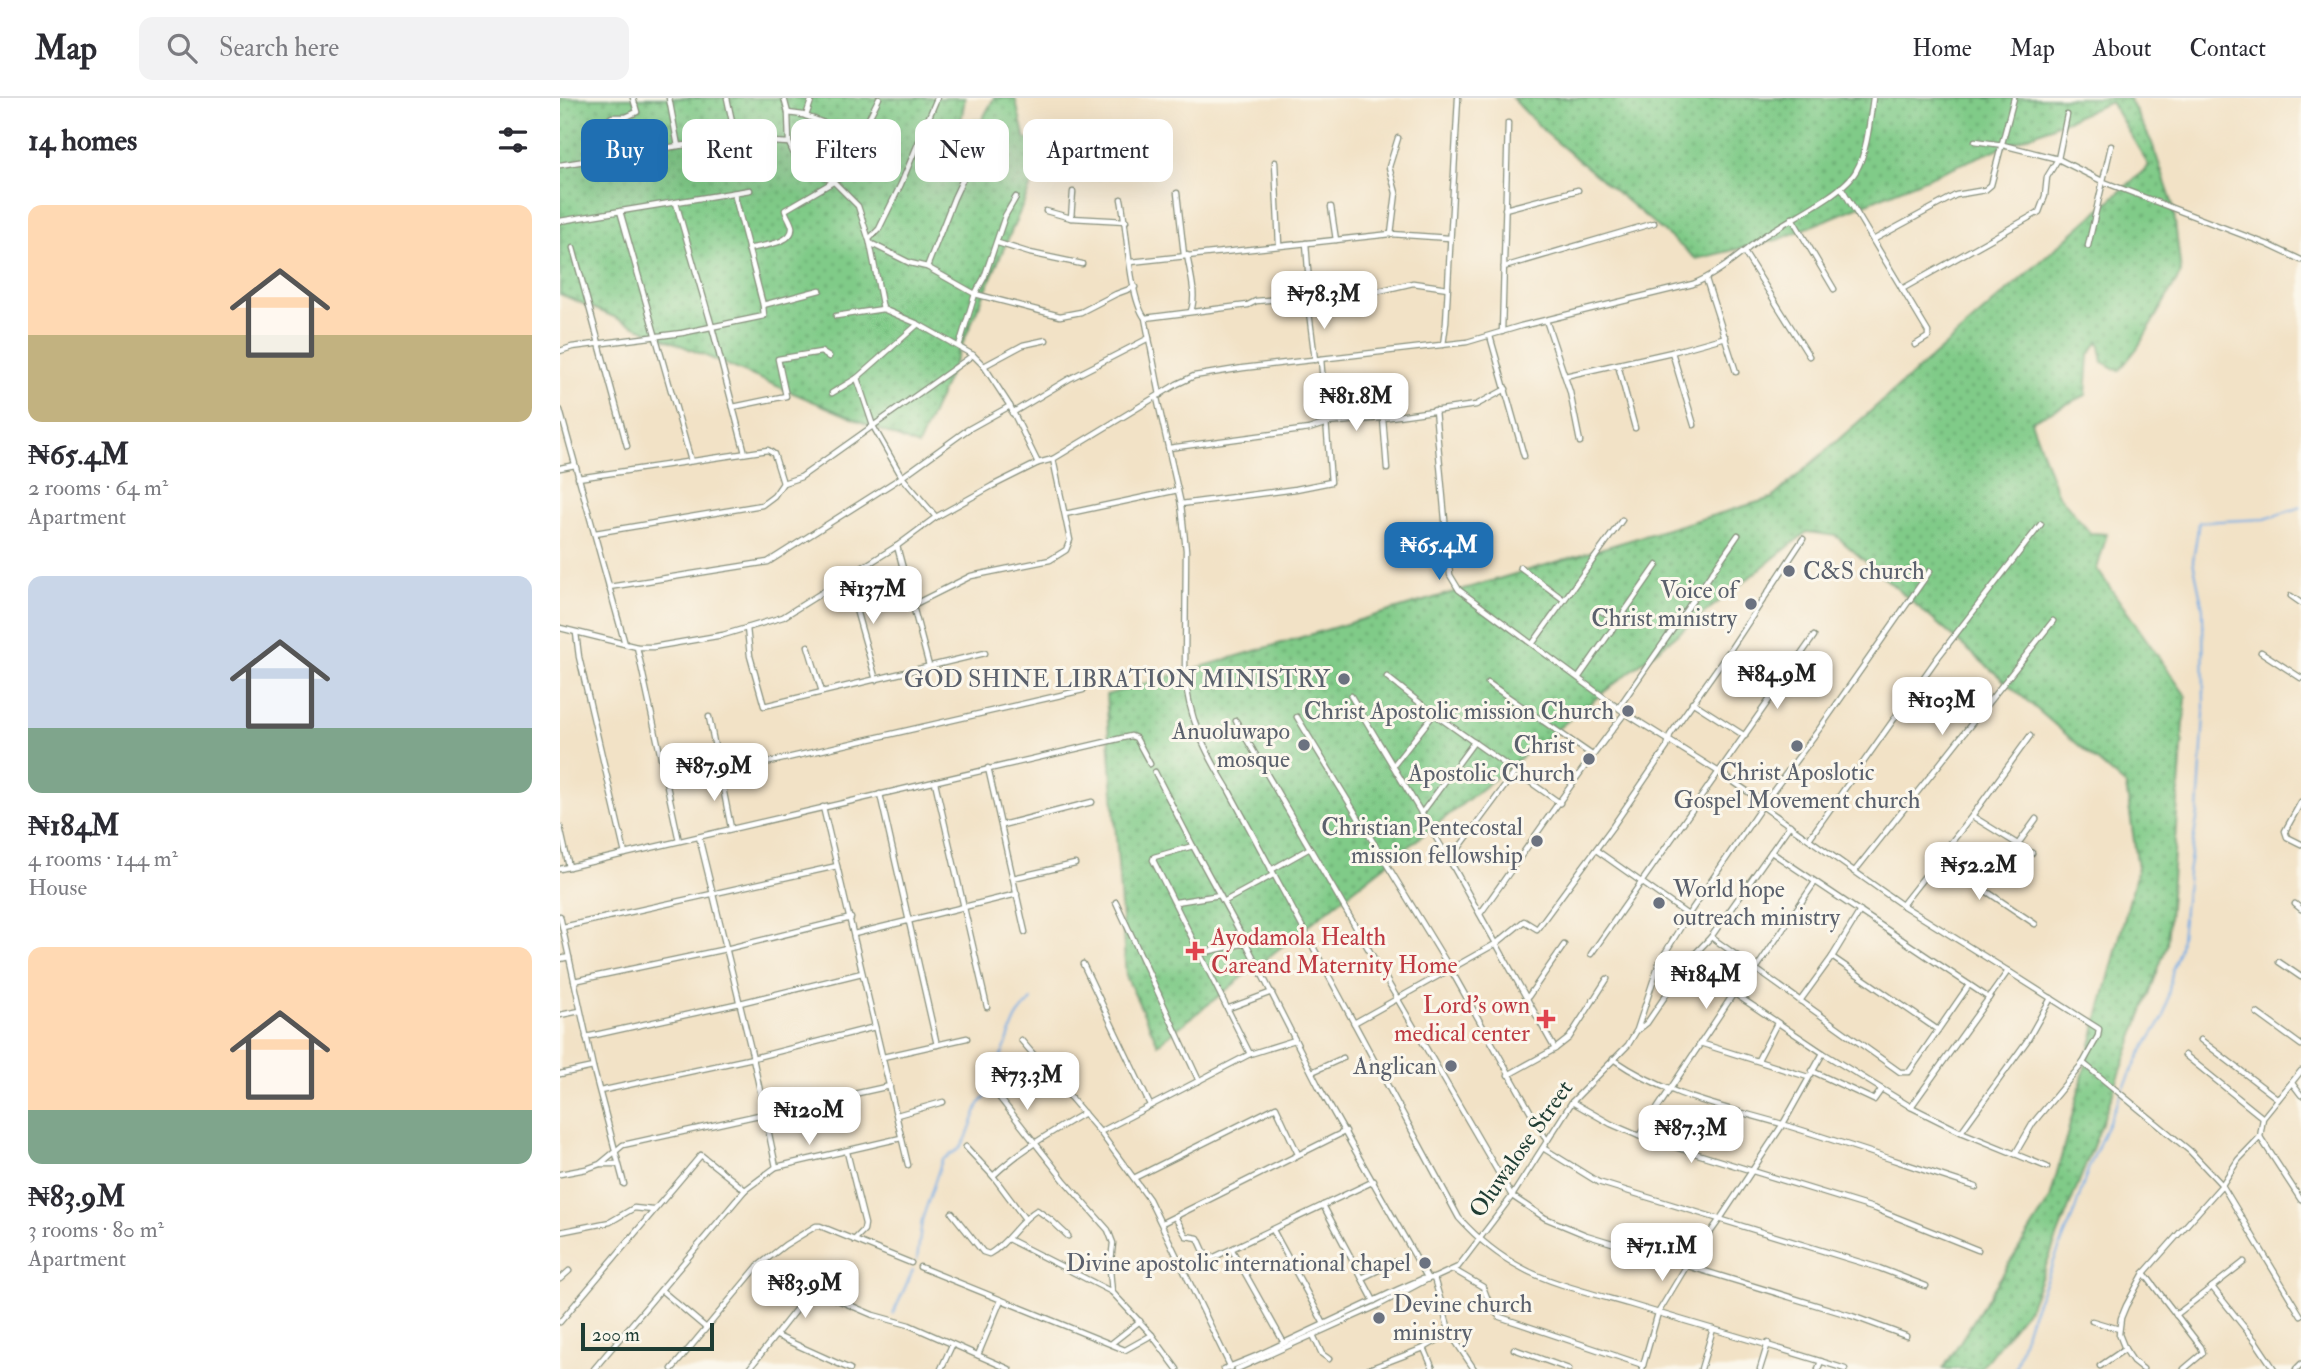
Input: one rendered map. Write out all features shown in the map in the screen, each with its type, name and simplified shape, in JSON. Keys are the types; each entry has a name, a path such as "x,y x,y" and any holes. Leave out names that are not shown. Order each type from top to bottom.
{"street":[{"path":"609,119 626,117 637,112 633,98"},
{"path":"669,98 678,146"},
{"path":"727,98 732,119"},
{"path":"784,98 791,147"},
{"path":"806,116 813,98"},
{"path":"788,113 806,116 856,135 861,134 879,98"},
{"path":"870,241 879,229 901,184 937,98"},
{"path":"1443,345 1458,98"},
{"path":"560,628 637,647 667,646 692,642 783,617 897,546 936,517 1038,463 1053,459 1194,376 1443,345 1490,336 1706,279 1792,218 1842,187 1856,172 1867,134 1873,98"},
{"path":"1873,240 1956,195 1988,188 1993,181 2014,98"},
{"path":"1902,289 2039,212 2045,196 2047,177 2058,159 2067,115"},
{"path":"1502,332 1508,122"},
{"path":"1391,234 1396,193 1389,167 1398,138"},
{"path":"1975,141 2058,159 2104,182 2269,245 2301,261"},
{"path":"777,142 789,142"},
{"path":"668,148 682,146"},
{"path":"2088,246 2111,146"},
{"path":"560,165 581,162"},
{"path":"1275,162 1279,245"},
{"path":"748,249 782,241 790,235 792,228 785,210 834,182 858,206 870,241 883,309"},
{"path":"927,267 962,182"},
{"path":"1842,187 1929,335 1915,345"},
{"path":"560,221 750,190"},
{"path":"1505,209 1578,190"},
{"path":"1071,218 1073,192"},
{"path":"560,351 764,316 734,193"},
{"path":"1177,193 1185,255 1193,288 1191,311"},
{"path":"959,346 975,293 998,243 1005,216 1016,197"},
{"path":"1121,199 1135,287 1145,318 1181,504 1186,550 1185,672 1188,699 1203,748 1459,1218 1479,1240 1523,1269 1845,1369"},
{"path":"676,203 745,453"},
{"path":"1331,206 1336,240"},
{"path":"621,211 691,461"},
{"path":"1045,211 1071,218 1126,221"},
{"path":"1792,218 1834,289"},
{"path":"1504,267 1654,223"},
{"path":"1131,262 1391,234 1449,238"},
{"path":"870,241 975,293 1060,316 1081,312 1135,287"},
{"path":"1181,504 1329,484 1333,479 1308,304 1310,296 1306,242"},
{"path":"998,243 1082,264"},
{"path":"573,248 627,446"},
{"path":"1744,252 1810,355"},
{"path":"1706,279 1736,372"},
{"path":"1145,318 1310,296 1379,291 1413,284 1448,288"},
{"path":"763,305 820,290"},
{"path":"836,316 883,309 918,324 973,355 984,366 1010,406 1038,463"},
{"path":"1546,320 1565,376 1580,442"},
{"path":"832,393 857,378 918,324"},
{"path":"1490,336 1524,456"},
{"path":"1565,376 1726,337"},
{"path":"1012,413 1069,379 1149,338"},
{"path":"984,366 1023,345 1046,340"},
{"path":"733,407 786,396 778,359 821,352 830,357"},
{"path":"1672,352 1694,425"},
{"path":"595,533 753,508 774,496 783,483 801,477 973,355"},
{"path":"1618,365 1635,428"},
{"path":"857,378 873,426 902,477 936,517"},
{"path":"1169,448 1309,429 1327,423 1476,405 1506,389"},
{"path":"609,587 768,562 902,477 967,430 1010,406"},
{"path":"560,410 625,644"},
{"path":"1434,410 1450,575 1453,583 1471,600 1625,713 1757,798 1762,806 1902,905 2099,1029 2083,1063 2033,1123 2015,1154"},
{"path":"1383,418 1387,469"},
{"path":"579,478 771,451 783,483"},
{"path":"913,605 971,576 1050,560 1061,555 1069,546 1070,540 1053,459"},
{"path":"560,468 575,465"},
{"path":"1065,514 1178,490"},
{"path":"1533,643 1622,520"},
{"path":"1809,839 1938,657 2041,524"},
{"path":"1619,707 1738,535"},
{"path":"1354,1023 1497,943 1524,921 1537,929 1667,747 1668,740 1692,702 1730,650 1803,539"},
{"path":"897,546 929,666"},
{"path":"1579,677 1657,565"},
{"path":"1520,567 1564,600"},
{"name":"Oluwalose Street","path":"1237,1369 1453,1269 1479,1240 1512,1196 1572,1102 1628,1045 1637,1030 1659,963 1688,915 1762,806 1930,571"},
{"path":"846,578 876,680"},
{"path":"2291,596 2301,603"},
{"path":"1600,610 1617,621"},
{"path":"1854,872 2053,621"},
{"path":"747,628 750,656 764,706 985,653"},
{"path":"576,633 579,657 625,854"},
{"path":"1591,954 1814,636"},
{"path":"808,646 821,692"},
{"path":"637,647 678,841"},
{"path":"2261,652 2301,678"},
{"path":"1387,677 1560,803"},
{"path":"1488,682 1592,755"},
{"path":"722,773 1083,690"},
{"path":"1351,696 1450,861 1555,1049"},
{"path":"1692,702 1745,736"},
{"path":"1393,766 1434,713"},
{"path":"1480,914 1592,755 1625,713"},
{"path":"1297,717 1451,970 1547,1141"},
{"path":"709,718 731,828"},
{"path":"1236,721 1399,997 1512,1196 1545,1218 1586,1235 1852,1316 1906,1336"},
{"path":"560,869 1131,736 1136,738 1150,764"},
{"path":"1902,905 2030,736"},
{"path":"1421,814 1474,741"},
{"path":"988,768 1025,932"},
{"path":"1450,861 1516,771"},
{"path":"1155,772 1272,992 1311,1072 1431,1278 1450,1333 1474,1369"},
{"path":"935,782 987,1007"},
{"path":"880,794 937,1045"},
{"path":"1003,825 1092,802"},
{"path":"2301,802 2285,831 2287,836 2301,845"},
{"path":"823,807 908,1165"},
{"path":"1972,816 2032,853"},
{"path":"2018,844 2036,819"},
{"path":"1637,1030 1647,1023 1790,825"},
{"path":"560,827 569,867"},
{"path":"699,837 753,1058 776,1167"},
{"path":"1193,846 1153,858 1250,1054"},
{"path":"1224,901 1310,848"},
{"path":"1596,850 1688,915"},
{"path":"1771,852 1989,999"},
{"path":"1937,858 2035,924"},
{"path":"1013,878 1075,864"},
{"path":"563,927 837,866"},
{"path":"1756,969 1815,882"},
{"path":"854,934 1017,894"},
{"path":"1176,902 1220,895"},
{"path":"1116,902 1199,1081"},
{"path":"2295,904 2301,909"},
{"path":"1800,1001 1832,957 1860,911"},
{"path":"560,916 593,1068 624,1184"},
{"path":"574,981 726,949 850,918"},
{"path":"1711,937 1900,1072 1909,1072 1969,985"},
{"path":"1201,953 1246,943"},
{"path":"1528,997 1564,945"},
{"path":"560,959 569,957"},
{"path":"1832,957 1938,1030"},
{"path":"2278,962 2301,977"},
{"path":"1689,963 1881,1090 1961,1132 2047,1167"},
{"path":"1083,964 1150,1105"},
{"path":"1911,1107 2008,971"},
{"path":"586,1037 862,973"},
{"path":"1508,1074 1555,1049 1569,1038 1607,979"},
{"path":"1229,1008 1272,992"},
{"path":"1639,1136 1734,993"},
{"path":"1961,1132 2027,1041 2051,998"},
{"path":"560,1015 580,1011"},
{"path":"2257,1013 2301,1045"},
{"path":"1758,1060 1777,1023"},
{"path":"600,1091 753,1058 875,1027"},
{"path":"883,1057 967,1038"},
{"path":"1021,1040 1100,1132 1162,1223 1231,1368"},
{"path":"1100,1132 1250,1054 1295,1040"},
{"path":"2202,1040 2277,1099"},
{"path":"1700,1043 1808,1077"},
{"path":"1453,1269 1483,1287 1491,1308 1500,1317 1643,1367 1658,1313 1687,1265 1783,1125 1823,1053"},
{"path":"2185,1055 2263,1118"},
{"path":"1311,1072 1343,1058"},
{"path":"1613,1059 1636,1075 1669,1091 1976,1187"},
{"path":"2083,1063 2190,1151 2222,1185 2301,1316"},
{"path":"560,1074 593,1068"},
{"path":"1812,1071 1874,1100 1881,1090"},
{"path":"2143,1369 2125,1349 2119,1329 2126,1306 2144,1273 2222,1185 2238,1160 2260,1138 2263,1118 2301,1071"},
{"path":"2292,1083 2301,1095"},
{"path":"560,1174 586,1170 600,1164 623,1145 890,1086"},
{"path":"999,1097 1064,1180 1108,1230 1113,1243 1110,1270 1112,1292"},
{"path":"897,1115 943,1102"},
{"path":"1572,1102 1639,1136 1876,1209 1979,1250"},
{"path":"1133,1178 1276,1107 1298,1154"},
{"path":"993,1176 1034,1142 1084,1113"},
{"path":"1162,1223 1346,1130"},
{"path":"594,1369 745,1191 776,1167 901,1138"},
{"path":"2260,1138 2301,1200"},
{"path":"966,1147 993,1176 1025,1219"},
{"path":"1543,1148 1598,1182 1879,1268 1926,1286"},
{"path":"847,1152 865,1224 854,1240"},
{"path":"560,1322 701,1154 745,1191"},
{"path":"600,1164 618,1164"},
{"path":"1185,1271 1374,1181"},
{"path":"1324,1205 1374,1301"},
{"path":"560,1232 610,1222 634,1208 653,1210"},
{"path":"951,1213 983,1252 991,1254 1034,1211 1039,1211 1068,1236"},
{"path":"1175,1217 1186,1236 1198,1238 1208,1260"},
{"path":"672,1369 758,1266 785,1245 818,1226 911,1263"},
{"path":"1273,1230 1325,1325"},
{"path":"1008,1239 1112,1292 1152,1335 1177,1369"},
{"path":"1232,1250 1284,1343"},
{"path":"1362,1278 1395,1262"},
{"path":"2176,1315 2244,1262"},
{"path":"758,1266 873,1315 909,1325 1009,1369"},
{"path":"920,1267 1127,1350 1152,1335"},
{"path":"560,1279 569,1271"},
{"path":"2144,1273 2201,1347 2203,1353 2184,1369"},
{"name":"Oluwalose Street","path":"1224,1369 1312,1333 1422,1279 1431,1278"},
{"path":"2212,1287 2274,1369"},
{"path":"749,1369 812,1289"},
{"path":"660,1290 705,1327"},
{"path":"978,1355 1001,1300"},
{"path":"1112,1343 1140,1321"},
{"path":"2092,1321 2119,1329"},
{"path":"1701,1369 1713,1329"},
{"path":"1312,1333 1322,1354 1329,1359"},
{"path":"1368,1369 1423,1348 1450,1333"},
{"path":"777,1336 850,1369"},
{"path":"1760,1369 1768,1343"},
{"path":"941,1369 952,1345"},
{"path":"1423,1348 1433,1369"},
{"path":"1514,1349 1569,1369"},
{"path":"2099,1366 2125,1349"},
{"path":"1818,1369 1821,1361"},
{"path":"2296,1369 2301,1364"}],"green space":[{"path":"560,98 965,98 961,119 915,119 915,182 1009,182 1009,119 983,119 994,98 1015,98 1023,131 1023,182 1033,182 918,446 560,294"},
{"path":"1512,98 2129,98 2152,143 2173,205 2181,273 2138,347 2119,371 2103,362 2099,341 2089,355 2086,395 2031,421 2057,493 2090,533 2107,534 2097,569 2186,696 2167,945 2099,1131 2030,1306 1980,1369 1943,1369 2050,1199 2138,868 2126,786 1836,536 1807,532 1158,1044 1126,976 1106,695 1772,498 2149,166 2111,102 1780,239 1696,259 1545,132"}],"waterway":[{"path":"2015,1369 2029,1321 2074,1213 2089,1167 2123,1089 2141,1053 2164,1017 2173,968 2180,947 2198,813 2204,714 2203,609 2193,561 2199,522 2265,519 2301,507"},
{"path":"917,1260 922,1220 942,1160 959,1149 966,1139 979,1104 987,1096 984,1086 1015,1021 1032,1000"},
{"path":"893,1314 913,1270"}],"place":[{"name":"C&S church","path":"1789,571"},
{"name":"Voice of Christ ministry","path":"1751,604"},
{"name":"GOD SHINE LIBRATION MINISTRY","path":"1344,679"},
{"name":"Christ Apostolic mission Church","path":"1628,711"},
{"name":"Anuoluwapo mosque","path":"1304,745"},
{"name":"Christ Aposlotic Gospel Movement church","path":"1797,746"},
{"name":"Christ Apostolic Church","path":"1589,759"},
{"name":"Christian Pentecostal mission fellowship","path":"1537,841"},
{"name":"World hope outreach ministry","path":"1659,903"},
{"name":"Ayodamola Health Careand Maternity Home","path":"1195,951"},
{"name":"Lord's own medical center","path":"1546,1019"},
{"name":"Anglican","path":"1451,1066"},
{"name":"Divine apostolic international chapel","path":"1425,1263"},
{"name":"Devine church ministry","path":"1379,1318"}]}
